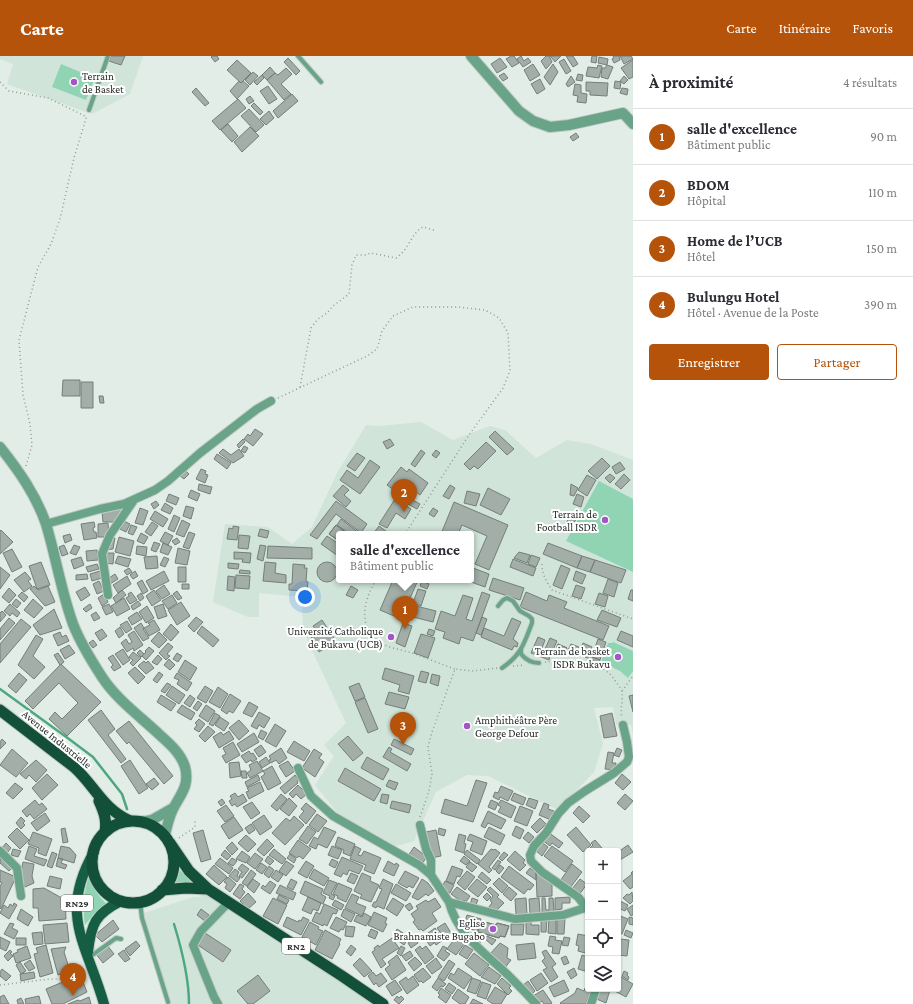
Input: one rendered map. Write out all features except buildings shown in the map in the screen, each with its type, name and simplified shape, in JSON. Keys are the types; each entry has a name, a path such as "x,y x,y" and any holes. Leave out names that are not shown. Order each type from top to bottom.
{"highway":[{"name":"Avenue Industrielle","path":"0,710 74,767 83,775 110,809 119,816 130,821"},
{"name":"Avenue Industrielle","path":"95,791 105,814 107,824 105,832"},
{"path":"130,821 142,822 157,828 168,839 173,852 174,866 170,879 162,890 152,898 140,902 121,901 105,892 98,882 93,871 94,852 98,841 105,832 116,824 130,821"},
{"name":"RN2","path":"168,839 189,871 208,889 383,1004"},
{"path":"162,890 186,888 208,889"}],"main road":[{"name":"RN29","path":"94,852 82,876 78,890 76,912 78,927 104,1004"},
{"name":"RN29","path":"87,956 90,932 93,924 106,910 121,901"}],"street":[{"path":"471,56 519,111 533,120 550,127 569,125 623,113 633,124"},
{"path":"46,524 124,504 155,490 168,481 200,452 257,409 271,401"},
{"path":"0,447 23,478 46,524 72,622 87,653 102,678 114,693 142,717 179,754 185,767 185,786 182,795 174,808 168,839"},
{"path":"108,595 102,554 110,535 134,500"},
{"path":"585,905 578,897 542,872 531,861 530,855 534,846 546,833 558,814 568,803 614,773 627,762 629,757 623,725"},
{"path":"298,768 311,796 333,816 419,865 431,875 449,902 452,914 464,934 511,978 536,1004"},
{"path":"142,822 152,820 174,808"},
{"path":"420,825 426,849 431,860 431,875"},
{"path":"0,851 17,868 21,896"},
{"path":"218,1004 193,945 201,931 228,902"},
{"path":"449,902 515,919 563,915 585,909"},
{"path":"591,1004 595,992"}],"lane":[{"path":"89,110 108,56"},
{"path":"298,56 321,82"},
{"path":"498,606 502,600 507,598 513,601 520,611 532,619 532,623 518,654 511,662 502,668"},
{"path":"521,649 521,654 526,658 534,663 539,663"},
{"path":"140,902 142,918 168,1002"},
{"path":"87,956 94,954 116,938 121,939"}],"path":[{"path":"0,82 9,91 48,98 87,117"},
{"path":"23,478 32,444 30,424 23,395 20,340 38,267 50,244 60,219 74,158 89,110"},
{"path":"300,387 311,328 318,319 349,294 352,265 356,255 365,255 371,252 396,258 405,251 418,230 423,227 434,230"},
{"path":"271,401 367,356 376,349 382,331 393,316 413,307 458,307 485,310 499,318 508,332 510,351 510,370 503,388 469,436 407,531"},
{"path":"542,564 542,571 552,590 633,619"},
{"path":"374,583 370,589 363,615 366,627 375,638 386,645 413,653 455,669 472,671 564,660 584,662 599,666 612,675 622,691"},
{"path":"420,825 420,816 429,791 432,774 428,748 432,732 455,669"},
{"path":"623,725 620,711 622,691 633,676"},
{"path":"168,839 195,827 195,821"},
{"path":"0,985 64,978 92,967"}],"shaded area":[{"path":"0,56 143,56 130,94 92,114 7,84 13,64 0,59"},
{"path":"421,422 453,440 490,426 505,430 536,458 567,440 591,444 633,460 633,734 631,725 616,725 613,707 594,708 603,743 594,772 558,810 488,776 467,775 436,792 414,841 396,846 340,816 315,785 334,756 324,745 346,723 303,631 302,597 259,593 259,617 248,617 213,602 225,524 268,527 292,544 312,527 337,473 366,425 379,426"},
{"path":"209,883 386,1004 170,1004 138,915 193,897 200,897"}],"green space":[{"name":"Terrain de Basket","path":"61,64 95,78 86,100 52,87"},
{"name":"Terrain de Football ISDR","path":"599,481 633,499 633,572 566,541"},
{"name":"Terrain de basket ISDR Bukavu","path":"613,642 633,651 633,671 628,678 620,671 601,662 608,643"},
{"path":"177,868 192,881 192,882 173,883"},
{"path":"89,874 96,890 107,904 94,914 85,925 84,900"}],"waterway":[{"path":"0,689 93,757 122,794 127,809"},
{"path":"174,924 180,944 188,984 189,1004"}],"place":[{"name":"Terrain de Basket","path":"74,82"},
{"name":"BDOM","path":"404,512"},
{"name":"Terrain de Football ISDR","path":"605,520"},
{"name":"salle d'excellence","path":"405,629"},
{"name":"Université Catholique de Bukavu (UCB)","path":"391,637"},
{"name":"Terrain de basket ISDR Bukavu","path":"618,657"},
{"name":"Amphithéâtre Père George Defour","path":"467,726"},
{"name":"Home de l’UCB","path":"403,745"},
{"name":"Eglise Brahnamiste Bugabo","path":"493,929"},
{"name":"Bulungu Hotel","path":"73,996"}]}
